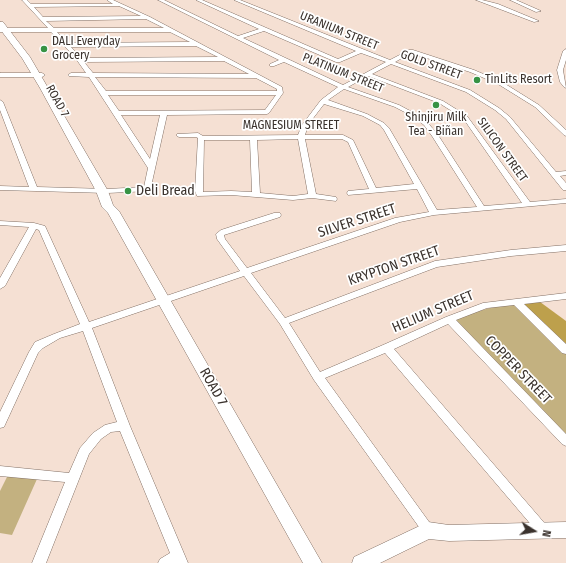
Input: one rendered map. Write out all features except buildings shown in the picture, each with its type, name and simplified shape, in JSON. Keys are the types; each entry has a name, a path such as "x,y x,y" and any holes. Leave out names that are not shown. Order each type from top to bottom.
{"street":[{"path":"24,0 80,60 104,93 152,168"},
{"path":"109,0 172,30 280,88 280,93 267,112 117,113"},
{"name":"PLATINUM STREET","path":"160,0 237,38 343,87 397,106 414,115 426,124 435,136 482,209"},
{"path":"198,0 338,61 361,51"},
{"name":"URANIUM STREET","path":"236,0 390,62"},
{"path":"478,0 496,5 536,21"},
{"path":"512,0 538,11"},
{"path":"30,6 121,5"},
{"path":"41,19 148,18"},
{"name":"ROAD 7","path":"0,19 4,30 39,75 104,191 108,207 113,211 313,563"},
{"path":"237,38 263,29"},
{"path":"4,30 172,30"},
{"path":"67,45 199,44"},
{"path":"312,196 301,137 305,125 323,101 334,92 411,51 472,71 500,83 525,97 537,106 566,134"},
{"path":"565,54 560,70 563,82 566,86"},
{"path":"80,60 226,59"},
{"path":"272,65 284,60"},
{"name":"GOLD STREET","path":"390,62 452,84 482,99 508,118 566,188"},
{"name":"SILICON STREET","path":"367,74 441,102 465,117 528,205"},
{"path":"0,75 39,75"},
{"path":"71,75 256,76"},
{"path":"104,93 280,93"},
{"path":"323,101 365,115 382,124 390,134 434,213"},
{"path":"0,102 34,189"},
{"path":"0,188 104,191 147,189 164,113"},
{"name":"MAGNESIUM STREET","path":"179,134 198,135 201,138 337,137 351,141 374,191"},
{"path":"201,138 200,194 231,193 292,198 312,196 334,199"},
{"path":"253,138 256,195"},
{"path":"554,174 566,173"},
{"path":"351,193 420,186"},
{"name":"SILVER STREET","path":"0,424 34,352 39,345 51,338 398,220 434,213 566,201"},
{"path":"277,215 224,232 220,234 221,239 283,322 318,377 428,530"},
{"path":"0,222 34,225 42,228 86,326 124,426 180,559 165,563"},
{"path":"0,286 34,225"},
{"name":"KRYPTON STREET","path":"283,322 435,264 511,253 566,248"},
{"name":"HELIUM STREET","path":"318,377 387,348 449,319 486,305 566,296"},
{"path":"514,301 566,350"},
{"name":"COPPER STREET","path":"449,319 566,441"},
{"path":"387,348 543,530"},
{"path":"39,563 84,451 92,441 109,428 124,426"},
{"path":"0,471 73,478"},
{"path":"360,563 428,530 449,533 566,530"}],"shaded area":[{"path":"536,299 566,321 566,347 515,301"},
{"path":"515,301 566,346 566,439 450,319"},
{"path":"8,475 37,479 12,535 0,533 0,491"}],"place":[{"name":"DALI Everyday Grocery","path":"44,49"},
{"name":"TinLits Resort","path":"477,80"},
{"name":"Shinjiru Milk Tea - Biñan","path":"436,105"},
{"name":"Deli Bread","path":"128,191"}]}
